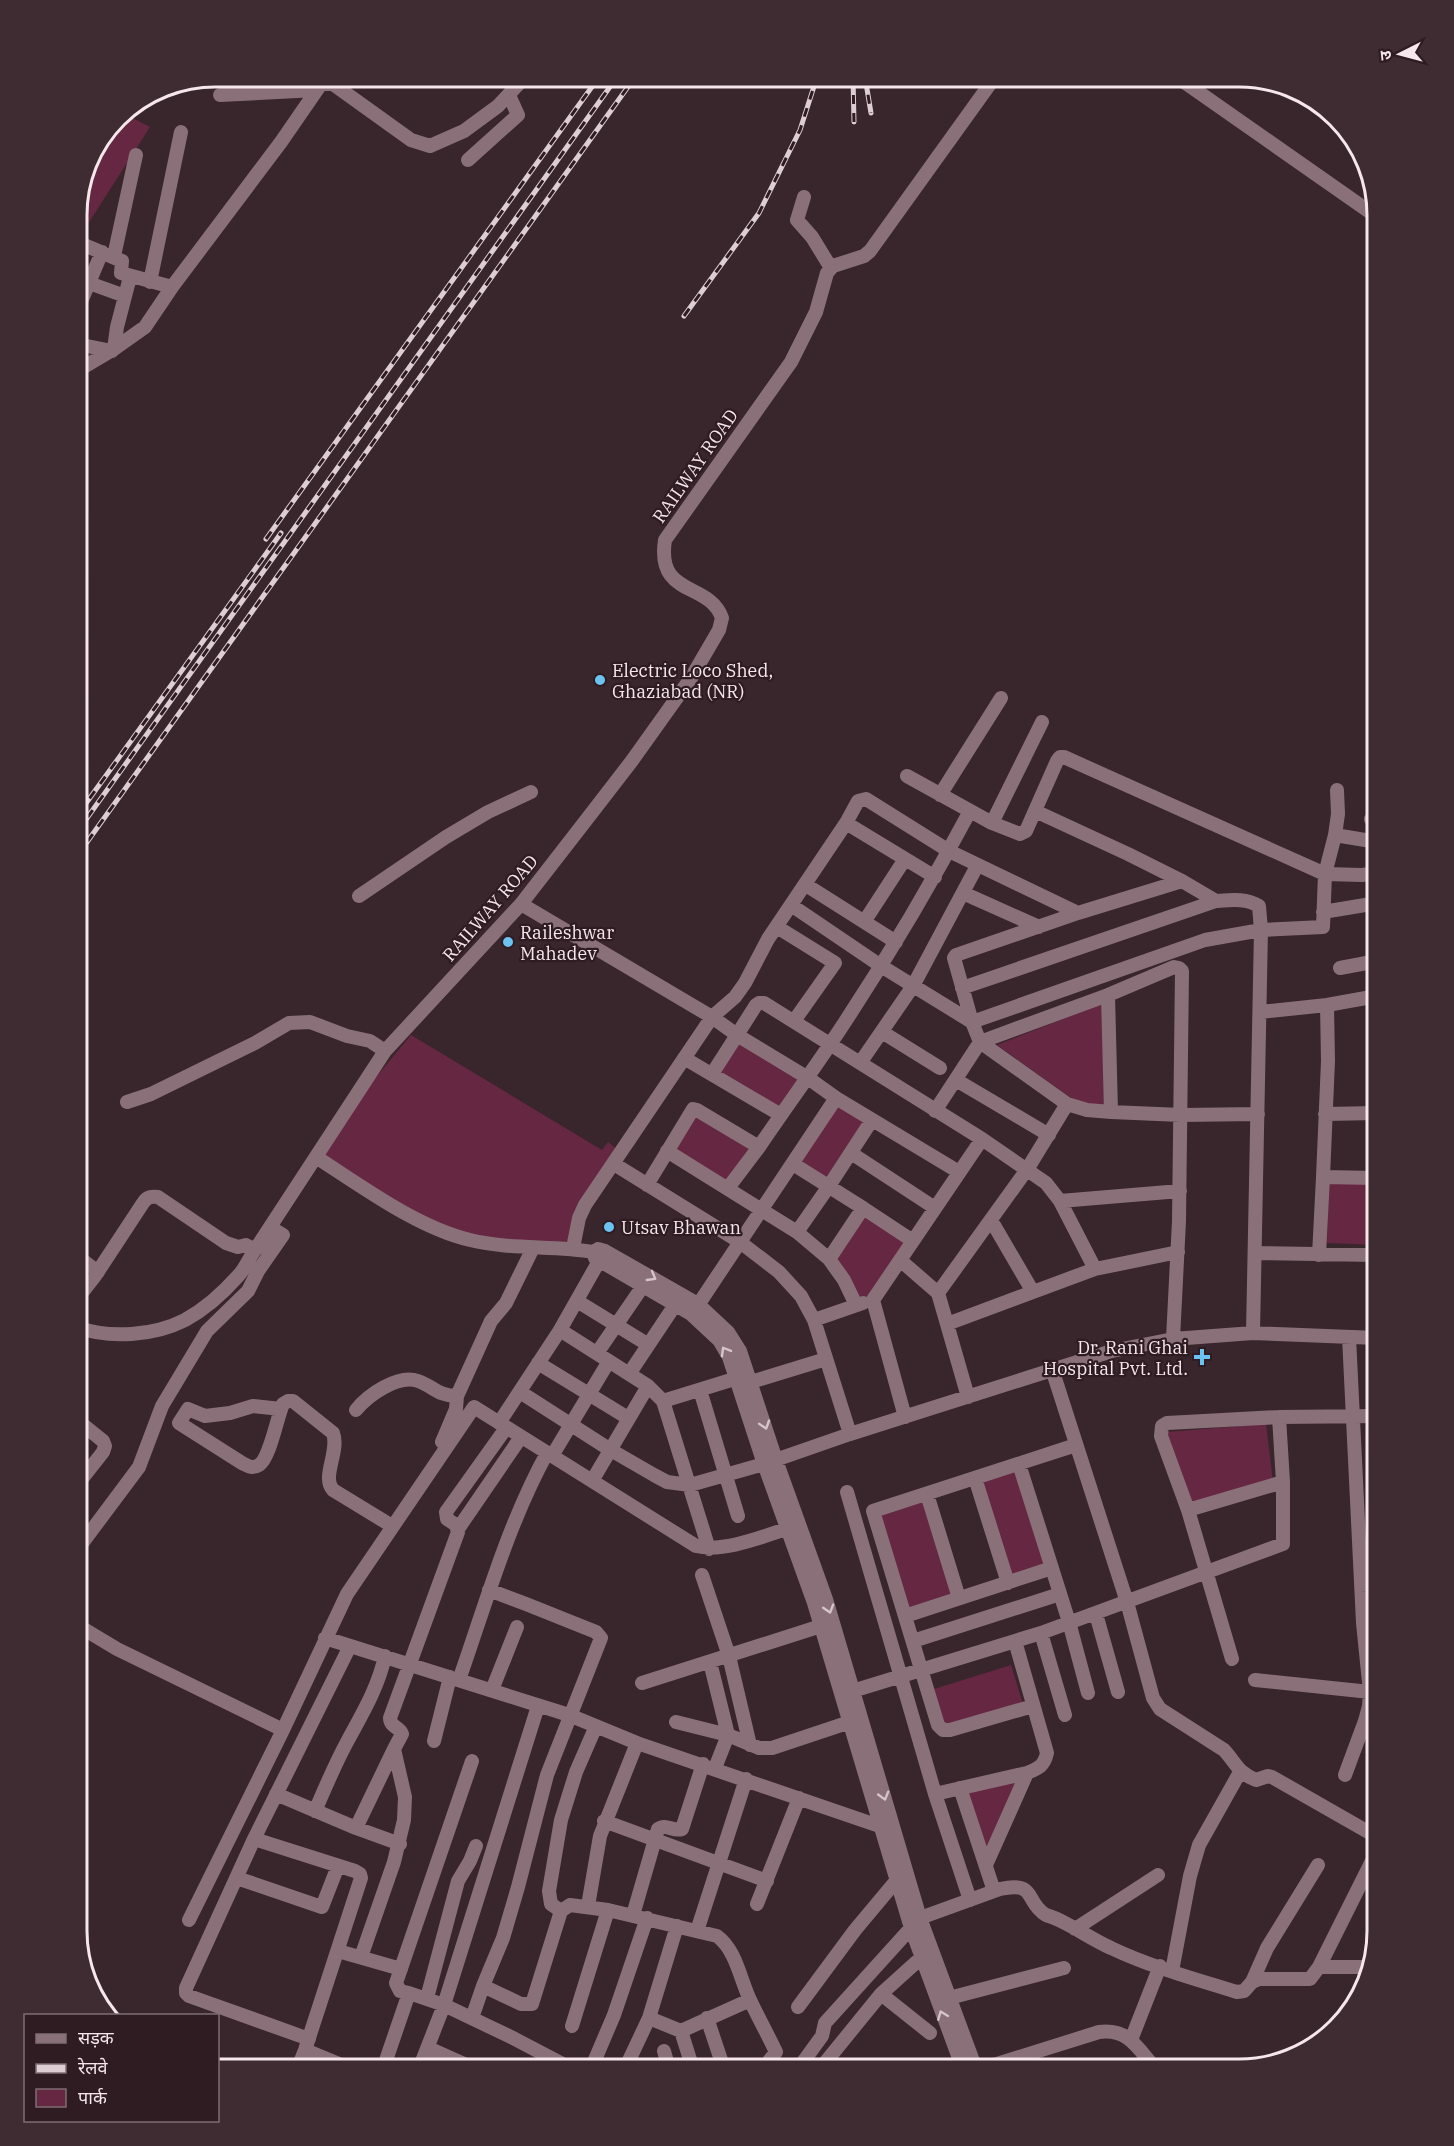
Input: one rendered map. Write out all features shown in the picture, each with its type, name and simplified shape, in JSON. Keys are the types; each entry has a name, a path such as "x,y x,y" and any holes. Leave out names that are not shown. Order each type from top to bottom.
{"street":[{"path":"220,95 286,87"},
{"path":"87,366 141,332 172,287 275,151 316,87"},
{"path":"337,87 411,141 430,146 464,131 498,106 516,87"},
{"path":"804,197 797,220 812,237 831,268 842,262 864,256 870,251 988,87"},
{"path":"1191,87 1367,210"},
{"path":"468,160 518,115 509,95"},
{"path":"150,282 181,132"},
{"path":"87,278 108,254 136,154"},
{"path":"87,246 122,261 121,273 172,287"},
{"name":"RAILWAY ROAD","path":"253,1254 385,1051 521,904 657,727 691,678 719,630 722,618 714,603 691,592 673,578 664,567 665,540 791,362 816,312 827,273 831,268"},
{"path":"113,350 130,277"},
{"path":"87,283 125,296"},
{"path":"87,346 113,350"},
{"path":"939,795 1001,698"},
{"path":"992,823 1042,722"},
{"path":"908,776 992,823 1016,833 1024,833 1057,761 1064,757 1325,873 1367,874"},
{"path":"972,1022 1205,940 1262,930 1323,927 1325,873 1335,835 1338,814 1337,790"},
{"path":"359,896 446,837 488,812 531,792"},
{"path":"573,1248 579,1218 585,1205 712,1017 735,996 745,983 768,939 806,885 858,801 866,799 948,851 1078,913"},
{"path":"728,1188 831,1044 935,877 970,811"},
{"path":"1035,811 1128,854 1216,901"},
{"path":"846,823 935,877"},
{"path":"1335,835 1367,840"},
{"path":"864,922 905,859"},
{"path":"860,1063 913,986 977,866"},
{"path":"1182,881 1078,913 956,955 954,962 972,1022 980,1042 1067,1104 1087,1110 1111,1112 1181,1115 1258,1114"},
{"path":"806,885 896,942"},
{"path":"963,893 1039,927"},
{"path":"962,988 1216,901 1251,901 1259,906 1262,930 1253,1333"},
{"path":"521,904 712,1017 836,1098 959,1172"},
{"path":"791,905 880,966 972,1022"},
{"path":"1323,912 1367,905"},
{"path":"777,927 835,963"},
{"path":"794,1021 848,943"},
{"path":"1340,968 1367,963"},
{"path":"935,1112 980,1042 1108,995 1174,967 1179,968 1182,971 1180,1191 1173,1338"},
{"path":"1108,995 1111,1112"},
{"path":"1260,1012 1327,1005 1367,998"},
{"path":"712,1074 759,1003 764,1003 935,1112 1028,1168 1046,1183 1060,1201 1095,1269"},
{"path":"1319,1255 1328,1061 1327,1005"},
{"path":"127,1102 151,1094 255,1043 289,1023 310,1022 347,1036 370,1041 385,1051"},
{"path":"882,1032 940,1068"},
{"path":"684,1058 781,1115"},
{"path":"956,1080 1048,1135"},
{"path":"695,1309 836,1098"},
{"path":"938,1293 1028,1168 1067,1104"},
{"path":"647,1185 693,1109 759,1147"},
{"path":"1325,1114 1367,1113"},
{"path":"796,1232 872,1120"},
{"path":"814,1320 873,1300 982,1139"},
{"path":"667,1151 796,1232 829,1259 844,1280 856,1305"},
{"path":"851,1153 935,1208"},
{"path":"316,1157 406,1212 446,1232 469,1240 532,1248 573,1248 600,1253 695,1309 728,1332 741,1351 745,1379 770,1462 794,1527 826,1599 847,1693 850,1722 896,1881 949,1998 972,2059"},
{"path":"614,1164 740,1242 779,1272 801,1296 814,1320 850,1434"},
{"path":"793,1164 913,1241"},
{"path":"1323,1177 1367,1178"},
{"path":"1060,1201 1180,1191"},
{"path":"87,1286 143,1203 151,1196 158,1197 226,1243 238,1247 246,1245 253,1254"},
{"path":"829,1259 863,1208"},
{"path":"991,1220 1033,1292"},
{"path":"87,1329 102,1333 137,1333 159,1330 184,1321 206,1306 240,1275 253,1254 278,1232 283,1236 258,1271 248,1291 207,1330 162,1406 139,1467 87,1536"},
{"path":"403,1510 452,1423 457,1396 491,1321 506,1303 532,1248"},
{"path":"947,1324 1095,1269 1178,1252"},
{"path":"600,1253 643,1286 675,1305 695,1309"},
{"path":"458,1529 447,1519 446,1512 503,1426 520,1392 577,1301 600,1253"},
{"path":"1256,1253 1367,1255"},
{"path":"900,1260 938,1293 968,1397"},
{"path":"87,1264 98,1272"},
{"path":"597,1353 643,1286"},
{"path":"873,1300 905,1417"},
{"path":"577,1301 647,1344"},
{"path":"629,1374 675,1305"},
{"path":"560,1330 648,1386 663,1401 709,1549"},
{"path":"520,1392 609,1449 668,1482 690,1485 726,1476 1112,1351 1173,1338 1253,1333 1367,1338"},
{"path":"1349,1337 1361,1585 1367,1629"},
{"path":"663,1401 826,1359"},
{"path":"434,1740 454,1678 530,1483 571,1425 609,1361"},
{"path":"538,1363 628,1418"},
{"path":"1052,1369 1127,1602 1154,1698 1160,1709 1224,1750 1240,1772 1256,1780 1272,1777 1367,1831"},
{"path":"356,1410 365,1399 401,1380 417,1381 445,1396 457,1396"},
{"path":"592,1481 648,1386"},
{"path":"700,1390 738,1516"},
{"path":"281,1409 253,1406 230,1413 206,1416 188,1409 179,1423 250,1467 258,1466 262,1462 283,1404 293,1401 333,1432 335,1447 328,1478 329,1486 392,1526"},
{"path":"189,1920 347,1594 474,1407 696,1546 709,1549 723,1548 794,1527"},
{"path":"1232,1659 1188,1510 1161,1436 1162,1426 1167,1423 1367,1416"},
{"path":"847,1693 1041,1633 1283,1544 1283,1482 1279,1418"},
{"path":"87,1428 103,1441 105,1446 103,1452 87,1472"},
{"path":"356,1828 402,1734 392,1725 390,1718 411,1665 458,1529 522,1437"},
{"path":"1033,1706 950,1730 944,1730 938,1725 873,1511 1076,1445"},
{"path":"1019,1464 1069,1622 1088,1693"},
{"path":"975,1478 1008,1583"},
{"path":"1188,1510 1283,1482"},
{"path":"847,1492 935,1794 970,1900"},
{"path":"927,1494 959,1598"},
{"path":"794,1527 821,1626 895,1831 922,1957 959,2059"},
{"path":"905,1616 1052,1568"},
{"path":"702,1575 729,1656 750,1745"},
{"path":"1361,1585 1367,1585"},
{"path":"472,2018 503,1938 547,1775 569,1715 600,1643 599,1635 489,1590"},
{"path":"913,1641 1060,1594"},
{"path":"1096,1614 1118,1692"},
{"path":"642,1683 821,1626"},
{"path":"492,1690 517,1627"},
{"path":"87,1631 117,1649 283,1730"},
{"path":"1041,1633 1065,1715"},
{"path":"325,1638 569,1715 637,1743 895,1831"},
{"path":"935,1794 1027,1773 1040,1768 1045,1762 1047,1753 1015,1641"},
{"path":"333,2059 307,2044 189,1996 186,1988 254,1839 350,1646"},
{"path":"315,1810 375,1688 385,1656"},
{"path":"595,2059 614,2015 640,1917 658,1828 682,1829 709,1766 728,1736 710,1662"},
{"path":"1255,1680 1367,1692"},
{"path":"423,2059 444,2005 538,1706"},
{"path":"1345,1775 1367,1714"},
{"path":"676,1722 728,1736 759,1748 772,1748 850,1722"},
{"path":"561,1911 551,1904 549,1891 561,1820 576,1772 596,1726"},
{"path":"588,1906 595,1855 604,1821 637,1743"},
{"path":"361,1957 400,1844 404,1820 405,1797 394,1749"},
{"path":"472,1761 401,1969 397,1987 444,2005 552,2059"},
{"path":"1131,2040 1166,1968 1199,1845 1240,1772"},
{"path":"986,1865 1027,1773"},
{"path":"697,1931 746,1779"},
{"path":"960,1788 994,1891"},
{"path":"276,1794 400,1844"},
{"path":"757,1904 799,1798"},
{"path":"604,1821 766,1881"},
{"path":"254,1839 355,1871 362,1878 301,2059"},
{"path":"427,1998 458,1881 476,1846"},
{"path":"805,2059 822,2036 825,2023 916,1923 970,1900 1012,1887 1023,1888 1031,1895 1040,1910 1112,1948 1237,1992 1244,1991 1252,1982 1267,1948 1318,1865"},
{"path":"237,1878 322,1907 338,1866"},
{"path":"1252,1982 1268,1978 1310,1979 1319,1967 1367,1871"},
{"path":"1075,1929 1158,1875"},
{"path":"798,2007 855,1930 896,1881"},
{"path":"483,1986 521,2004 532,2004 561,1911 570,1905 608,1910 717,1936 725,1942 733,1955 750,2000 776,2052 771,2059"},
{"path":"572,2026 608,1910"},
{"path":"630,2059 649,2018 677,1926"},
{"path":"338,1951 401,1969"},
{"path":"828,2059 881,1994 922,1957"},
{"path":"1319,1967 1362,1967"},
{"path":"949,1998 1064,1968"},
{"path":"386,2059 409,1993"},
{"path":"881,1994 930,2033"},
{"path":"649,2018 681,2031 750,2000"},
{"path":"707,2018 721,2059"},
{"path":"681,2031 690,2059"},
{"path":"1013,2059 1099,2032 1110,2031 1119,2032 1131,2040 1147,2059"},
{"path":"428,2048 453,2059"},
{"path":"664,2051 666,2059"}],"green space":[{"path":"132,118 150,127 87,225 91,182 104,151 113,137"},
{"path":"1103,1003 1104,1106 1075,1101 997,1045"},
{"path":"411,1035 602,1150 608,1142 620,1152 594,1187 571,1247 467,1236 419,1214 325,1158 323,1154 371,1083"},
{"path":"739,1040 801,1079 780,1111 715,1074"},
{"path":"838,1103 867,1121 828,1182 799,1163"},
{"path":"696,1112 755,1148 727,1184 672,1150"},
{"path":"1329,1181 1367,1183 1367,1245 1327,1243"},
{"path":"864,1211 910,1242 871,1298 860,1302 831,1259"},
{"path":"1266,1424 1273,1482 1190,1507 1167,1432"},
{"path":"1016,1470 1046,1564 1010,1575 981,1481"},
{"path":"926,1501 954,1595 908,1609 877,1515"},
{"path":"1011,1665 1023,1704 945,1728 934,1689"},
{"path":"1023,1777 986,1857 964,1790"}],"railway":[{"path":"266,539 592,87"},
{"path":"87,818 610,87"},
{"path":"87,842 628,87"},
{"path":"684,316 759,213 800,130 814,87"},
{"path":"853,87 854,122"},
{"path":"867,87 871,113"},
{"path":"87,802 281,533"}],"place":[{"name":"Electric Loco Shed, Ghaziabad (NR)","path":"600,680"},
{"name":"Raileshwar Mahadev","path":"508,942"},
{"name":"Utsav Bhawan","path":"609,1227"},
{"name":"Dr. Rani Ghai Hospital Pvt. Ltd.","path":"1202,1357"}]}
